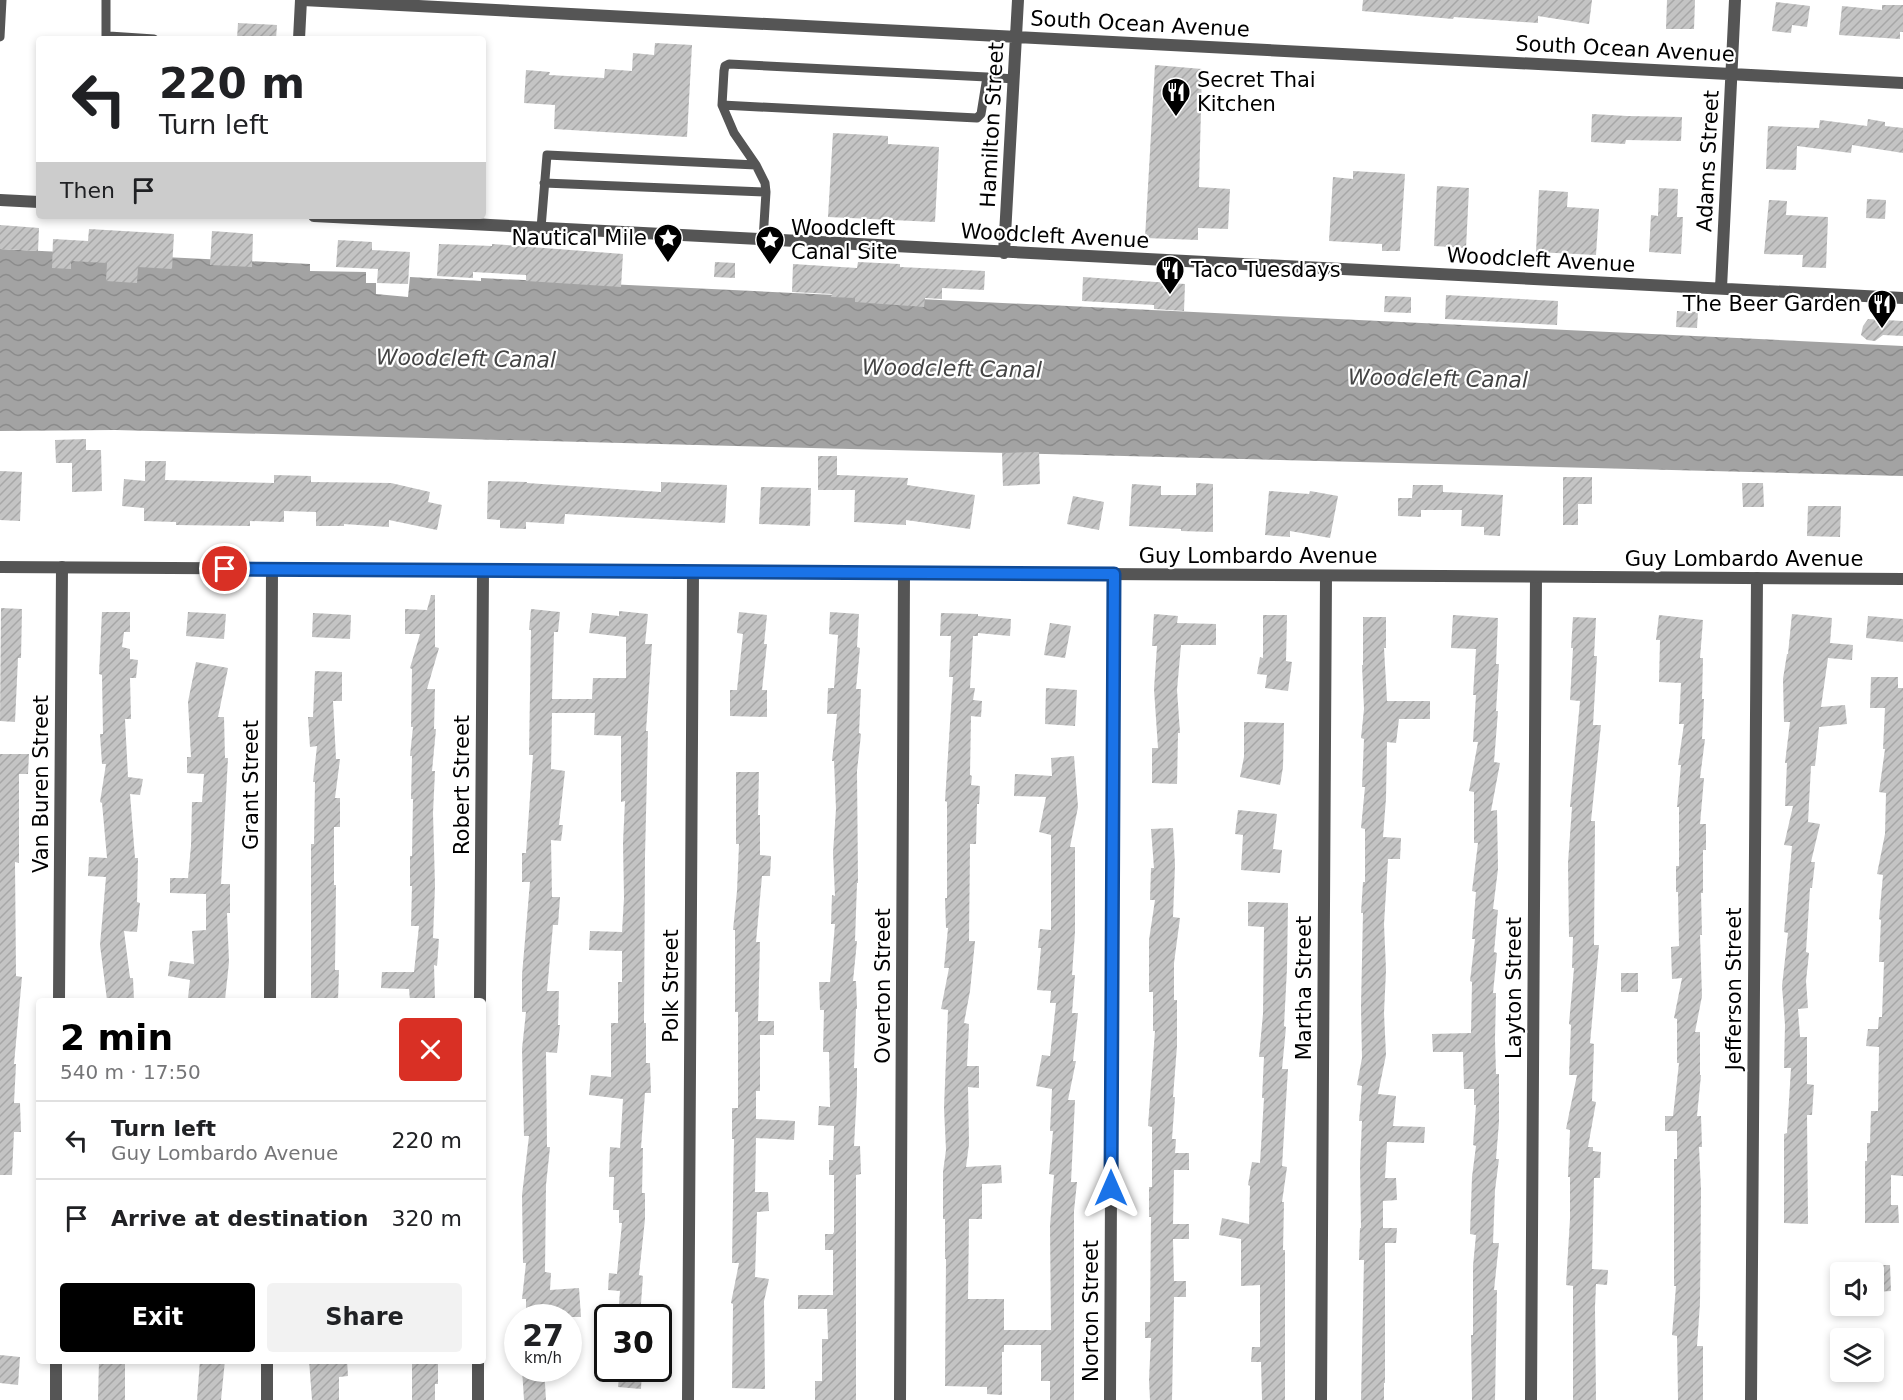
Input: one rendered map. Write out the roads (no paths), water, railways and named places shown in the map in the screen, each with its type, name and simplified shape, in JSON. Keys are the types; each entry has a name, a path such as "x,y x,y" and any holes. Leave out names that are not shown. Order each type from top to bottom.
{"street":[{"name":"South Ocean Avenue","path":"302,0 1903,82"},
{"path":"299,36 302,0"},
{"name":"Hamilton Street","path":"1004,253 1018,0"},
{"name":"Adams Street","path":"1720,288 1735,0"},
{"path":"0,200 36,202"},
{"name":"Woodcleft Avenue","path":"371,219 1903,298"},
{"name":"Guy Lombardo Avenue","path":"0,567 1903,579"},
{"name":"Van Buren Street","path":"59,998 62,567"},
{"name":"Grant Street","path":"270,998 272,569"},
{"name":"Robert Street","path":"480,998 483,571"},
{"name":"Polk Street","path":"688,1400 693,572"},
{"name":"Overton Street","path":"900,1400 904,573"},
{"name":"Norton Street","path":"1110,1400 1114,574"},
{"name":"Martha Street","path":"1321,1400 1326,576"},
{"name":"Layton Street","path":"1531,1400 1536,577"},
{"name":"Jefferson Street","path":"1751,1400 1757,578"},
{"path":"56,1364 56,1400"},
{"path":"267,1364 267,1400"},
{"path":"478,1364 478,1400"}],"lane":[{"path":"0,37 2,0"},
{"path":"106,0 106,36"},
{"path":"763,240 765,183 756,165 734,133 722,105 725,66 729,64 1014,79"},
{"path":"722,105 977,118 981,114 987,77"},
{"path":"541,228 547,155 756,165"},
{"path":"543,183 766,192"}],"water":[{"name":"Woodcleft Canal","path":"0,249 310,264 310,271 366,272 366,283 376,283 376,294 408,297 410,277 481,281 481,278 1903,346 1903,476 115,430 0,431"}],"place":[{"name":"Secret Thai Kitchen","path":"1176,118"},
{"name":"Nautical Mile","path":"668,264"},
{"name":"Woodcleft Canal Site","path":"770,266"},
{"name":"Taco Tuesdays","path":"1170,296"},
{"name":"The Beer Garden","path":"1882,330"}]}
